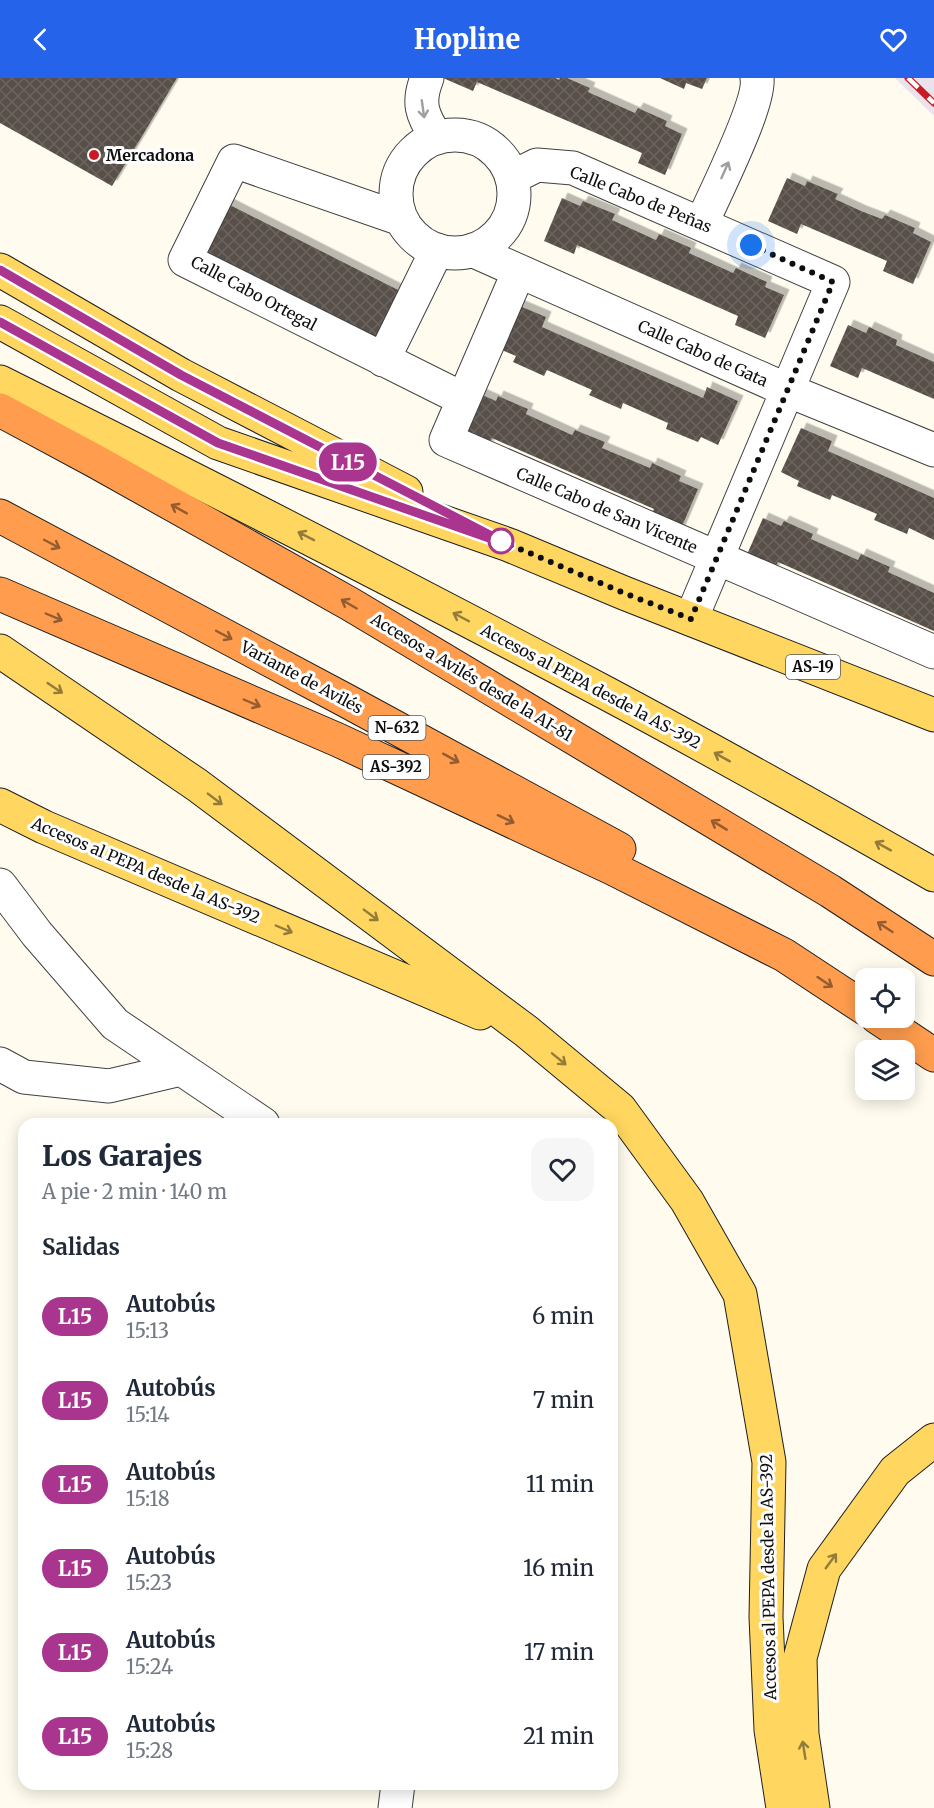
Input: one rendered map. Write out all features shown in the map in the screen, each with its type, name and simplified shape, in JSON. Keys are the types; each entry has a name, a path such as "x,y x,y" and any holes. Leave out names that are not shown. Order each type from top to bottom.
{"highway":[{"name":"Accesos a Avilés desde la AI-81","path":"0,410 350,604 830,891 934,959"},
{"name":"Variante de Avilés","path":"0,516 620,850 784,955"},
{"name":"AS-392","path":"0,594 338,740 612,868 784,955 855,1003"},
{"path":"894,1028 934,1055"}],"main road":[{"name":"AS-19","path":"0,270 181,375 509,545"},
{"name":"AS-19","path":"0,321 218,443 509,545 624,593 934,715"},
{"name":"Accesos al PEPA desde la AS-392","path":"0,365 244,504"},
{"name":"Accesos al PEPA desde la AS-392","path":"0,382 244,504 606,693 934,875"},
{"name":"Accesos al PEPA desde la AS-392","path":"3,653 197,785 620,1109 687,1201 740,1294 769,1462 766,1617 771,1730 783,1808"},
{"name":"Accesos al PEPA desde la AS-392","path":"0,805 44,827 517,1028"},
{"name":"Accesos al PEPA desde la AS-392","path":"813,1808 802,1734 800,1658 824,1569 895,1471 934,1440"}],"street":[{"path":"427,78 421,93 424,118 436,137"},
{"path":"702,223 749,116 758,86 757,78"},
{"path":"468,135 498,151 513,177 513,210 496,239 474,251 452,254 430,248 412,235 401,219 396,195 399,173 414,151 436,137 468,135"},
{"name":"Calle Cabo Ortegal","path":"401,219 234,161 185,260 463,399"},
{"name":"Calle Cabo de Peñas","path":"513,177 537,165 573,168 833,282 787,390"},
{"path":"382,360 437,250"},
{"name":"Calle Cabo de Gata","path":"474,251 787,390 934,450"},
{"path":"463,399 519,271"},
{"path":"691,619 787,390"},
{"name":"Calle Cabo de San Vicente","path":"463,399 446,440 934,652"},
{"path":"0,885 37,934 115,1024 254,1118"},
{"path":"0,1064 24,1077 110,1086 181,1069"},
{"path":"395,1808 397,1790"}],"shaded area":[{"path":"895,78 934,78 934,116"}],"building":[{"name":"Mercadona","path":"0,78 177,78 112,186 0,123"},
{"path":"443,78 555,78 559,80 567,78 590,88 588,92 635,113 638,108 667,121 665,126 682,134 665,175 638,163 642,153 477,82 473,91"},
{"path":"660,78 707,78 702,89 686,83 684,89"},
{"path":"787,178 805,186 807,181 838,194 835,199 861,211 882,219 885,215 915,228 913,233 931,242 913,284 883,271 887,261 801,224 797,234 768,221"},
{"path":"562,198 580,206 583,201 615,214 612,220 656,240 659,234 691,248 689,253 733,273 736,268 767,282 765,287 784,295 765,338 735,325 738,316 577,245 574,254 544,241"},
{"path":"228,204 412,297 386,348 200,261"},
{"path":"515,304 546,317 542,327 703,398 707,387 738,401 718,445 701,437 698,442 666,429 668,423 623,403 621,409 589,395 592,390 547,370 544,376 513,362 516,356 497,348"},
{"path":"848,325 866,333 869,327 897,340 896,345 934,362 934,399 862,368 858,378 830,366"},
{"path":"478,393 496,401 498,396 528,409 526,414 572,435 575,430 605,442 602,448 650,468 652,463 681,476 679,481 698,489 680,531 650,518 654,509 492,438 488,447 459,435"},
{"path":"801,428 832,441 828,451 934,498 934,540 909,528 907,534 874,520 877,514 832,495 830,500 797,486 799,481 781,472"},
{"path":"763,518 781,526 784,521 813,534 811,539 858,560 861,554 890,567 888,572 934,593 934,631 778,562 773,572 745,559"}],"railway":[{"path":"908,78 934,103"}],"bus line":[{"name":"L15","path":"0,270 181,375 509,545 218,443 0,322"}],"place":[{"name":"Mercadona","path":"94,155"}],"route":[{"path":"501,541 691,619 833,282 751,245"}]}
